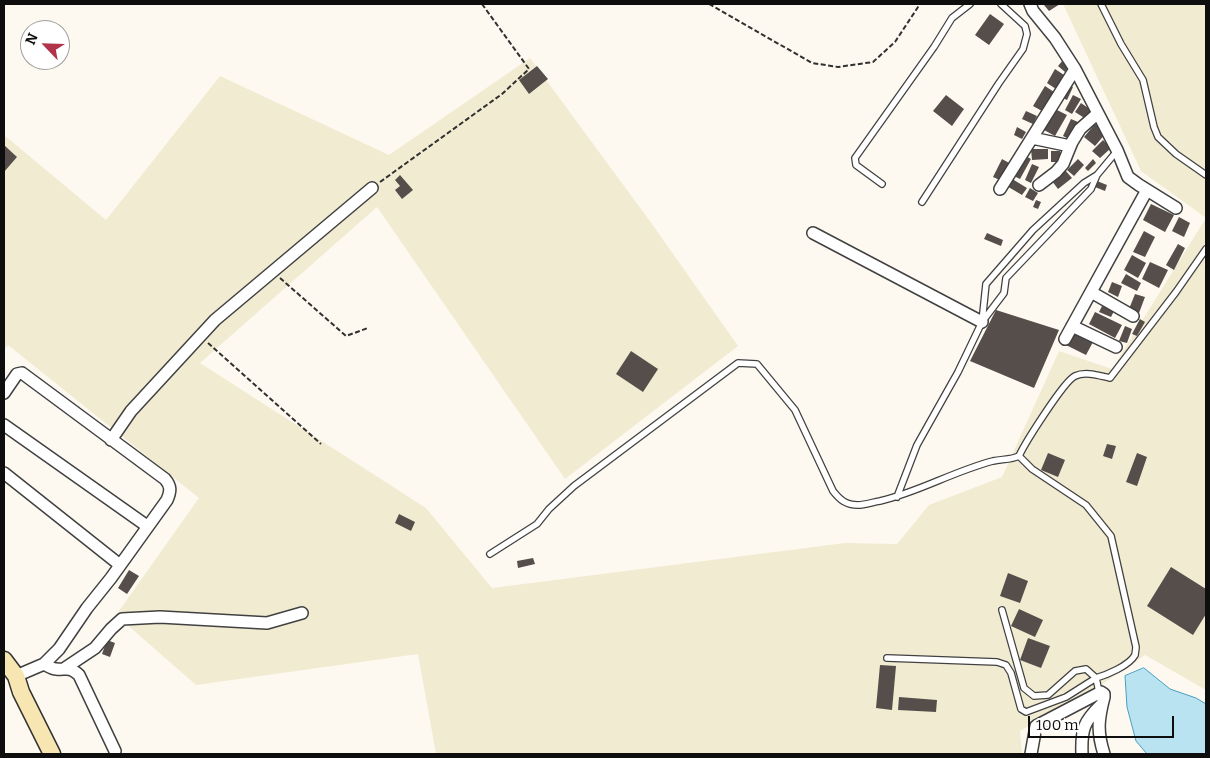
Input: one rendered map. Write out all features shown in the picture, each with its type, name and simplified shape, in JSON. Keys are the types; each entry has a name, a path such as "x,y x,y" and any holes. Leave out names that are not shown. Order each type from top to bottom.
{"street":[{"path":"1030,4 1033,11 1055,38 1075,69 1117,150 1128,176 1176,208"},
{"path":"1000,188 1075,69"},
{"path":"1039,185 1063,164 1070,146 1080,129 1097,114"},
{"path":"1032,138 1070,146"},
{"path":"111,440 131,411 215,320 372,188"},
{"path":"1065,339 1147,190"},
{"path":"813,233 982,322"},
{"path":"1091,292 1133,316"},
{"path":"1072,326 1116,347"},
{"path":"4,393 17,374 22,373 165,479 170,484 171,490 120,566 87,608 59,649 44,664 16,676"},
{"path":"4,425 147,526"},
{"path":"4,473 120,566"},
{"path":"65,668 95,648 122,619 160,617 267,622 302,613"},
{"path":"4,660 16,676 20,692 52,754"},
{"path":"44,664 54,669 65,668 73,670 79,675 114,751"},
{"path":"1031,754 1036,726 1099,692 1104,694 1098,721 1098,738 1104,754"},
{"path":"1082,754 1081,735 1086,720 1102,704"}],"lane":[{"path":"882,184 856,165 855,158 934,47 952,18 970,4"},
{"path":"922,202 1023,49 1027,34 1025,26 1001,4"},
{"path":"1101,4 1120,44 1143,80 1158,137 1176,154 1206,175"},
{"path":"897,497 916,444 958,372 982,322 1004,293 1006,278 1090,189 1097,175 1117,150"},
{"path":"982,322 986,284 1033,230 1084,183 1097,175"},
{"path":"490,554 536,524 574,486 738,363 757,364 795,410 832,491 846,504 859,505 897,497 941,479 994,461 1014,459 1019,456 1063,388 1074,376 1086,374 1110,378 1176,292 1206,249"},
{"path":"887,658 997,662 1006,665 1011,674 1021,709 1026,712 1066,697 1096,678 1106,675 1128,663 1135,655 1136,647 1111,536 1086,505 1032,469 1019,456"},
{"path":"1002,610 1024,688 1034,696 1048,695 1074,671 1086,669 1096,678 1099,692"}],"path":[{"path":"372,188 502,94 529,69 482,4"},
{"path":"709,4 812,63 838,67 874,62 895,42 920,4"},
{"path":"273,272 346,336 368,328"},
{"path":"200,337 321,444"}],"shaded area":[{"path":"1063,4 1206,4 1206,218 1141,171"},
{"path":"530,58 652,224 738,346 565,479 377,207 200,363 426,508 492,588 845,543 897,544 929,505 1002,477 1059,351 1112,369 1206,218 1206,690 1145,655 1104,683 1020,731 1022,754 436,754 418,654 196,685 116,615 199,498 8,345 4,350 4,135 106,220 220,76 389,155"}],"water":[{"path":"1144,668 1170,689 1196,698 1206,704 1206,754 1147,754 1136,741 1127,707 1125,676"}],"building":[{"path":"1060,4 1049,11 1044,5"},
{"path":"990,14 1004,24 989,45 975,35"},
{"path":"1063,60 1070,65 1065,72 1058,66"},
{"path":"537,66 548,79 529,94 519,80"},
{"path":"1055,69 1064,75 1056,89 1047,83"},
{"path":"1067,85 1073,87 1067,100 1061,97"},
{"path":"1045,86 1054,92 1042,111 1033,106"},
{"path":"946,95 964,109 952,126 933,111"},
{"path":"1073,95 1081,99 1072,114 1065,110"},
{"path":"1081,103 1091,110 1086,119 1075,112"},
{"path":"1055,109 1067,115 1055,136 1044,130"},
{"path":"1026,111 1037,116 1033,124 1022,119"},
{"path":"1071,119 1078,122 1069,139 1063,136"},
{"path":"1095,124 1106,133 1095,146 1084,137"},
{"path":"1017,127 1026,132 1022,139 1014,135"},
{"path":"1103,140 1111,148 1100,158 1092,151"},
{"path":"4,145 17,157 4,172"},
{"path":"1031,149 1048,149 1048,159 1032,160"},
{"path":"1051,151 1060,151 1060,162 1051,162"},
{"path":"1024,155 1031,159 1020,179 1012,175"},
{"path":"1002,159 1011,164 1002,181 993,177"},
{"path":"1078,159 1084,165 1074,176 1067,170"},
{"path":"1093,159 1096,163 1088,171 1085,168"},
{"path":"1032,164 1039,167 1031,183 1025,180"},
{"path":"1065,170 1072,178 1058,189 1052,181"},
{"path":"400,175 413,190 402,199 395,190 400,186 395,180"},
{"path":"1009,177 1027,188 1022,195 1005,185"},
{"path":"1097,181 1107,185 1105,191 1095,187"},
{"path":"1030,188 1038,193 1033,201 1025,197"},
{"path":"1036,200 1041,202 1038,209 1033,207"},
{"path":"1151,204 1174,215 1165,232 1143,220"},
{"path":"1179,217 1190,223 1184,237 1172,231"},
{"path":"1144,231 1155,237 1145,257 1133,252"},
{"path":"987,233 1003,240 1001,246 984,239"},
{"path":"1178,244 1185,248 1174,270 1166,265"},
{"path":"1132,255 1146,263 1138,278 1124,270"},
{"path":"1150,262 1168,270 1159,288 1142,279"},
{"path":"1126,274 1141,283 1137,291 1121,283"},
{"path":"1112,282 1122,286 1118,297 1108,292"},
{"path":"1135,294 1145,297 1139,313 1129,309"},
{"path":"1102,306 1114,311 1111,317 1099,312"},
{"path":"996,310 1059,330 1034,388 970,361"},
{"path":"1095,312 1122,325 1115,338 1089,324"},
{"path":"1140,319 1145,322 1137,336 1132,334"},
{"path":"1125,326 1132,329 1127,343 1119,341"},
{"path":"1072,333 1093,342 1086,355 1066,345"},
{"path":"631,351 658,369 643,392 616,374"},
{"path":"1107,444 1116,446 1112,459 1103,456"},
{"path":"1048,453 1065,460 1058,477 1041,470"},
{"path":"1137,453 1147,457 1137,486 1126,482"},
{"path":"399,514 415,522 411,531 395,523"},
{"path":"533,558 535,564 518,568 517,561"},
{"path":"1171,567 1206,589 1206,614 1193,635 1147,606"},
{"path":"129,570 139,576 127,594 118,588"},
{"path":"1008,573 1028,581 1020,603 1000,596"},
{"path":"1019,609 1043,620 1035,637 1011,626"},
{"path":"1028,638 1050,646 1041,668 1020,660"},
{"path":"107,640 115,643 110,657 102,654"},
{"path":"880,665 896,666 892,710 876,708"},
{"path":"899,697 937,700 936,712 898,710"}]}
